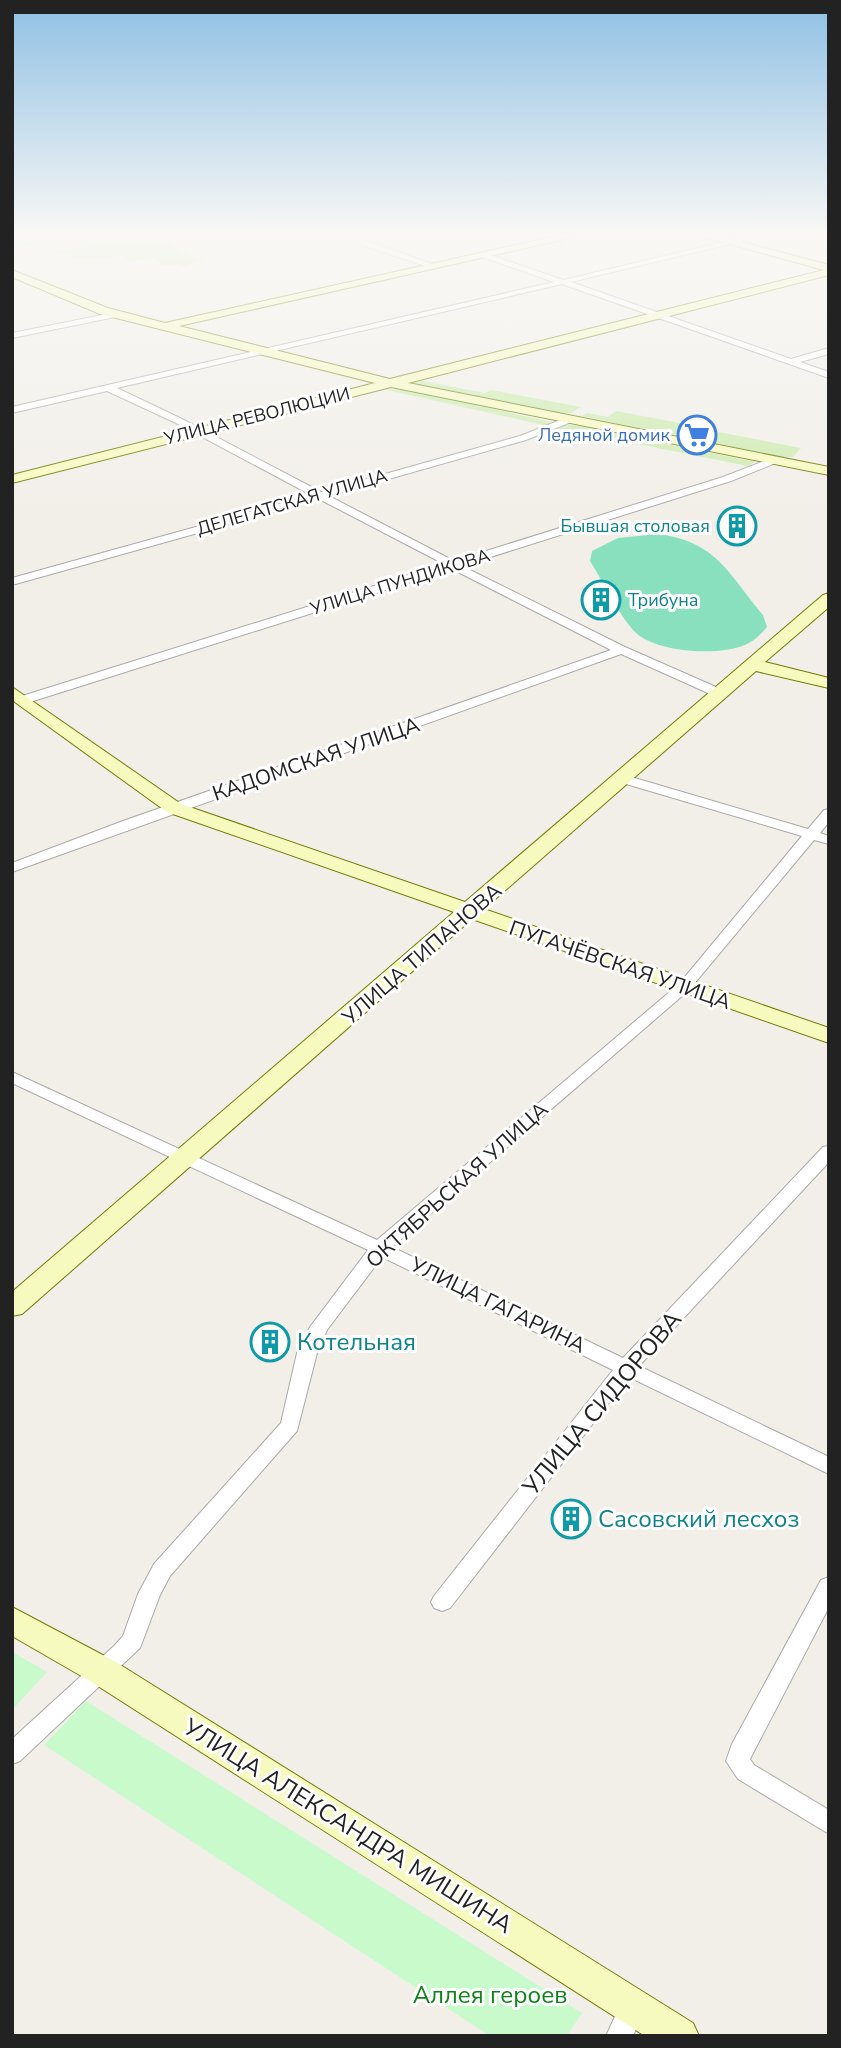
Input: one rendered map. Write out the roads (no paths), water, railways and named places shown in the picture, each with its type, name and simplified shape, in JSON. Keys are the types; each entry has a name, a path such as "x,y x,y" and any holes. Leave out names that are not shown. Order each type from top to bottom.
{"street":[{"path":"12,336 47,329"},
{"path":"175,329 390,383 829,471"},
{"path":"12,410 363,329"},
{"name":"УЛИЦА РЕВОЛЮЦИИ","path":"12,480 603,329"},
{"path":"696,329 829,374"},
{"path":"793,361 829,352"},
{"path":"109,388 198,431 512,596 621,650 721,694"},
{"name":"ДЕЛЕГАТСКАЯ УЛИЦА","path":"12,582 316,494 523,438 571,419"},
{"name":"УЛИЦА ПУНДИКОВА","path":"18,696 453,565 716,483 775,460"},
{"name":"УЛИЦА ТИПАНОВА","path":"12,1307 186,1159 829,598"},
{"name":"КАДОМСКАЯ УЛИЦА","path":"12,868 621,650"},
{"path":"754,665 829,683"},
{"name":"ПУГАЧЁВСКАЯ УЛИЦА","path":"18,696 174,808 469,913 829,1036"},
{"path":"621,778 829,841"},
{"name":"ОКТЯБРЬСКАЯ УЛИЦА","path":"12,1754 132,1641 149,1594 162,1570 290,1426 307,1353 319,1327 380,1248 684,987 829,813"},
{"name":"УЛИЦА ГАГАРИНА","path":"12,1077 380,1248 829,1466"},
{"name":"УЛИЦА СИДОРОВА","path":"442,1602 626,1367 829,1152"},
{"path":"829,1586 740,1751 738,1761 746,1772 829,1822"},
{"name":"УЛИЦА АЛЕКСАНДРА МИШИНА","path":"12,1620 102,1671 626,2021 680,2036"}],"place":[{"name":"Ледяной домик","path":"697,435"},
{"name":"Бывшая столовая","path":"737,526"},
{"name":"Трибуна","path":"601,600"},
{"name":"Котельная","path":"270,1342"},
{"name":"Сасовский лесхоз","path":"571,1519"}],"park label":[{"name":"Аллея героев","path":"490,1995"}]}
